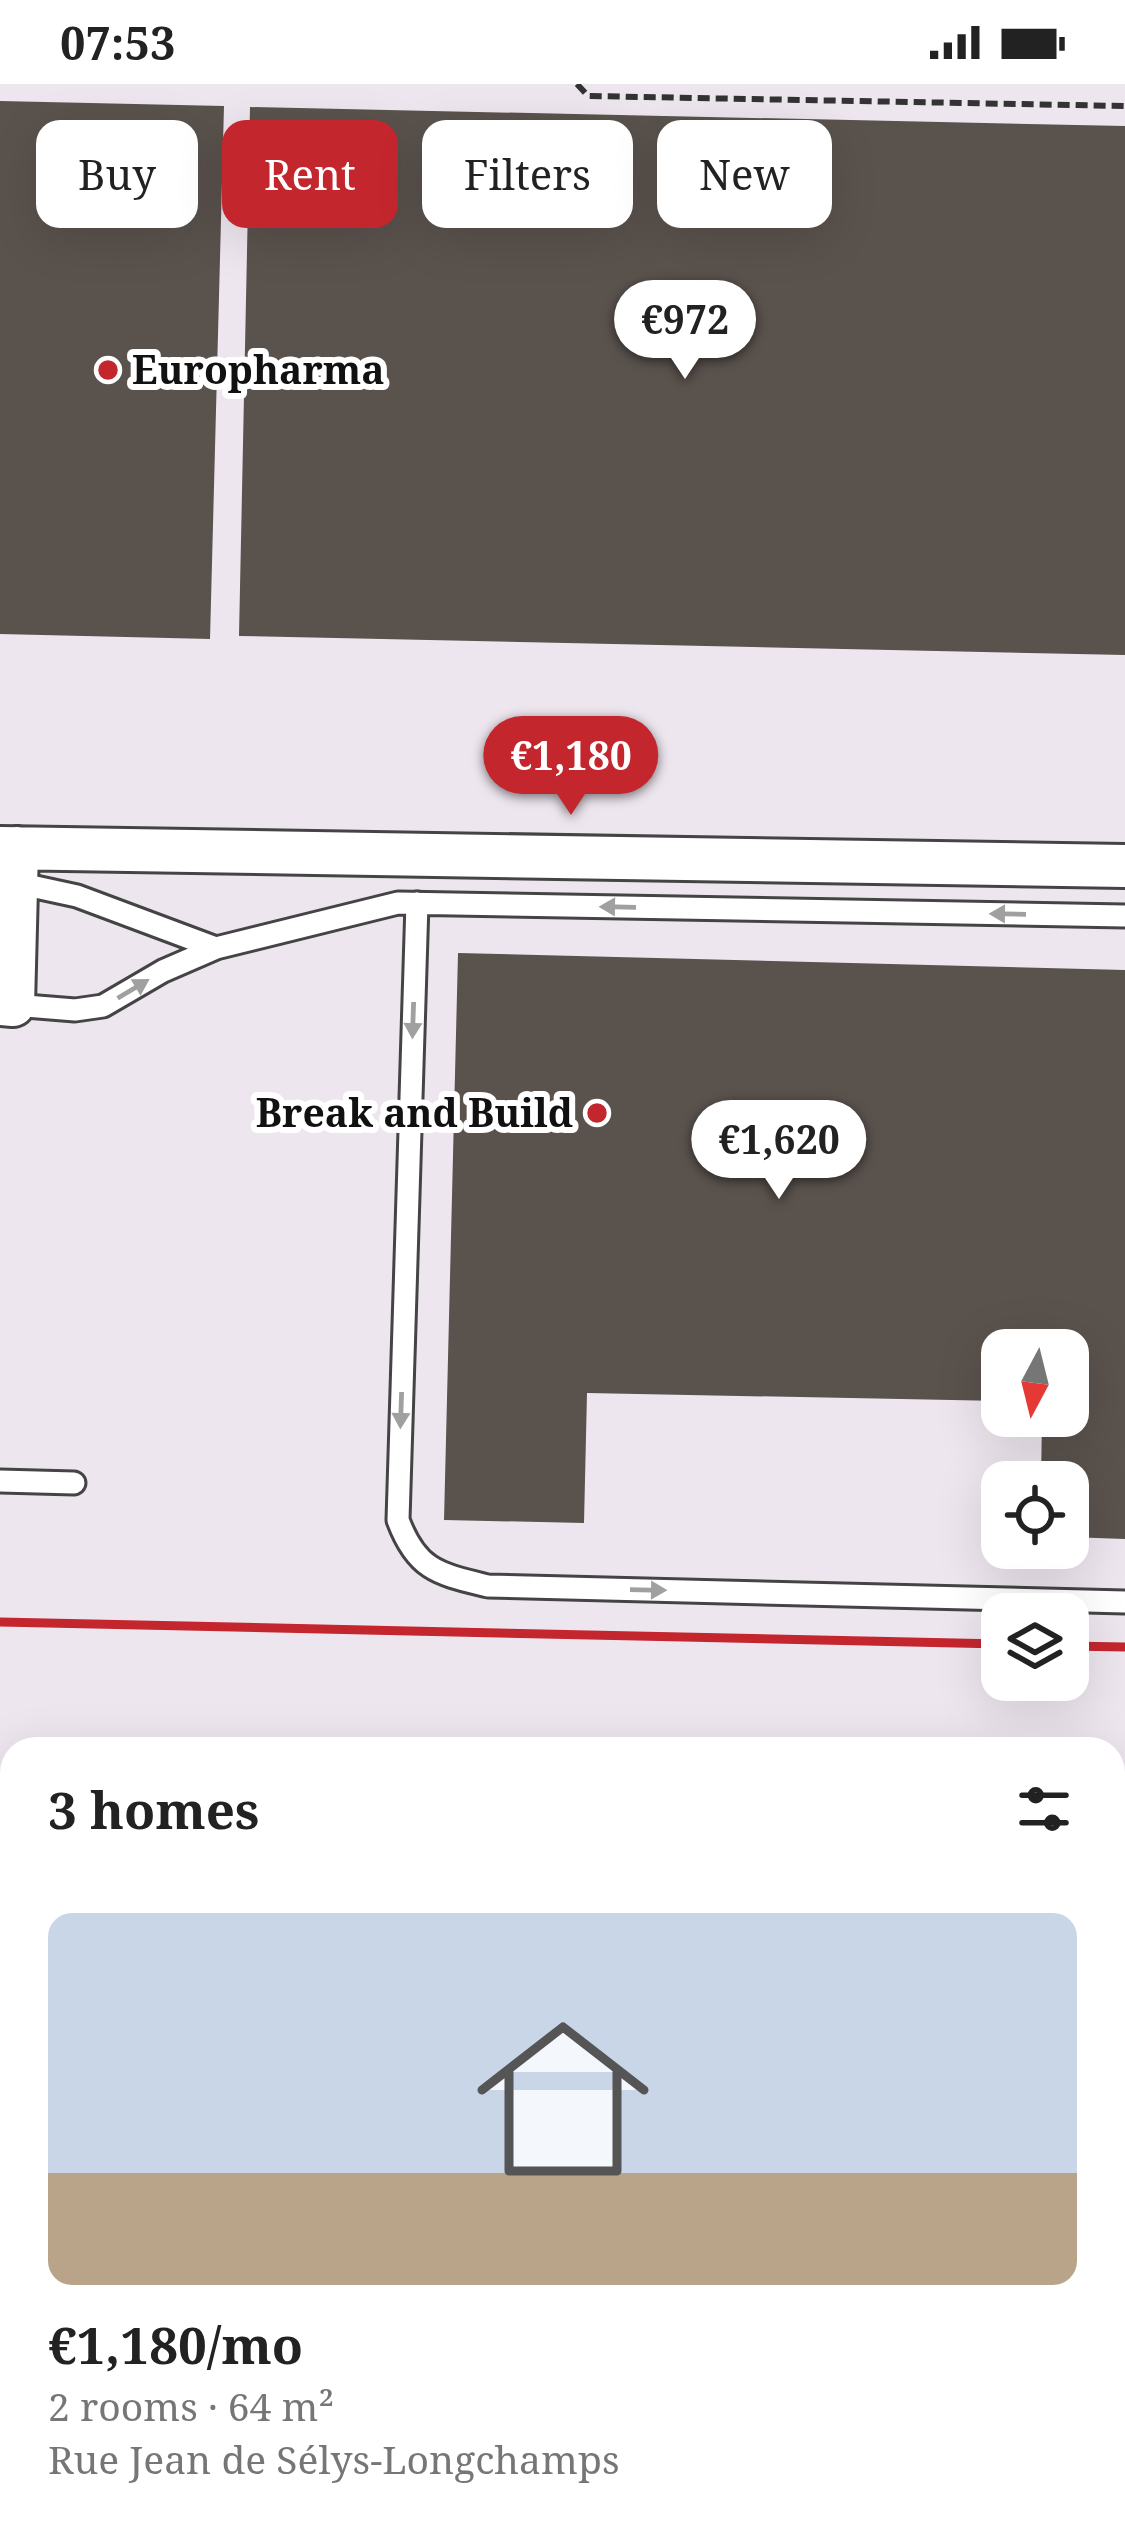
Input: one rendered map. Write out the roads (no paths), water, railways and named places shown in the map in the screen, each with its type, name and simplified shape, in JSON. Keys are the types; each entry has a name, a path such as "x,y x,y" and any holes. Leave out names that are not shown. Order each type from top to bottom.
{"street":[{"path":"7,1005 11,860 1125,866"}],"lane":[{"path":"11,860 77,896 217,948"},
{"path":"7,1005 75,1010 103,1006 164,970 217,948 398,903 1125,916"},
{"path":"417,903 398,1520 408,1547 440,1574 488,1586 1125,1602"},
{"path":"0,1481 74,1483"}],"railway":[{"path":"0,1622 981,1644"},
{"path":"1089,1646 1125,1647"}],"place":[{"name":"Europharma","path":"108,370"},
{"name":"Break and Build","path":"597,1113"}]}
